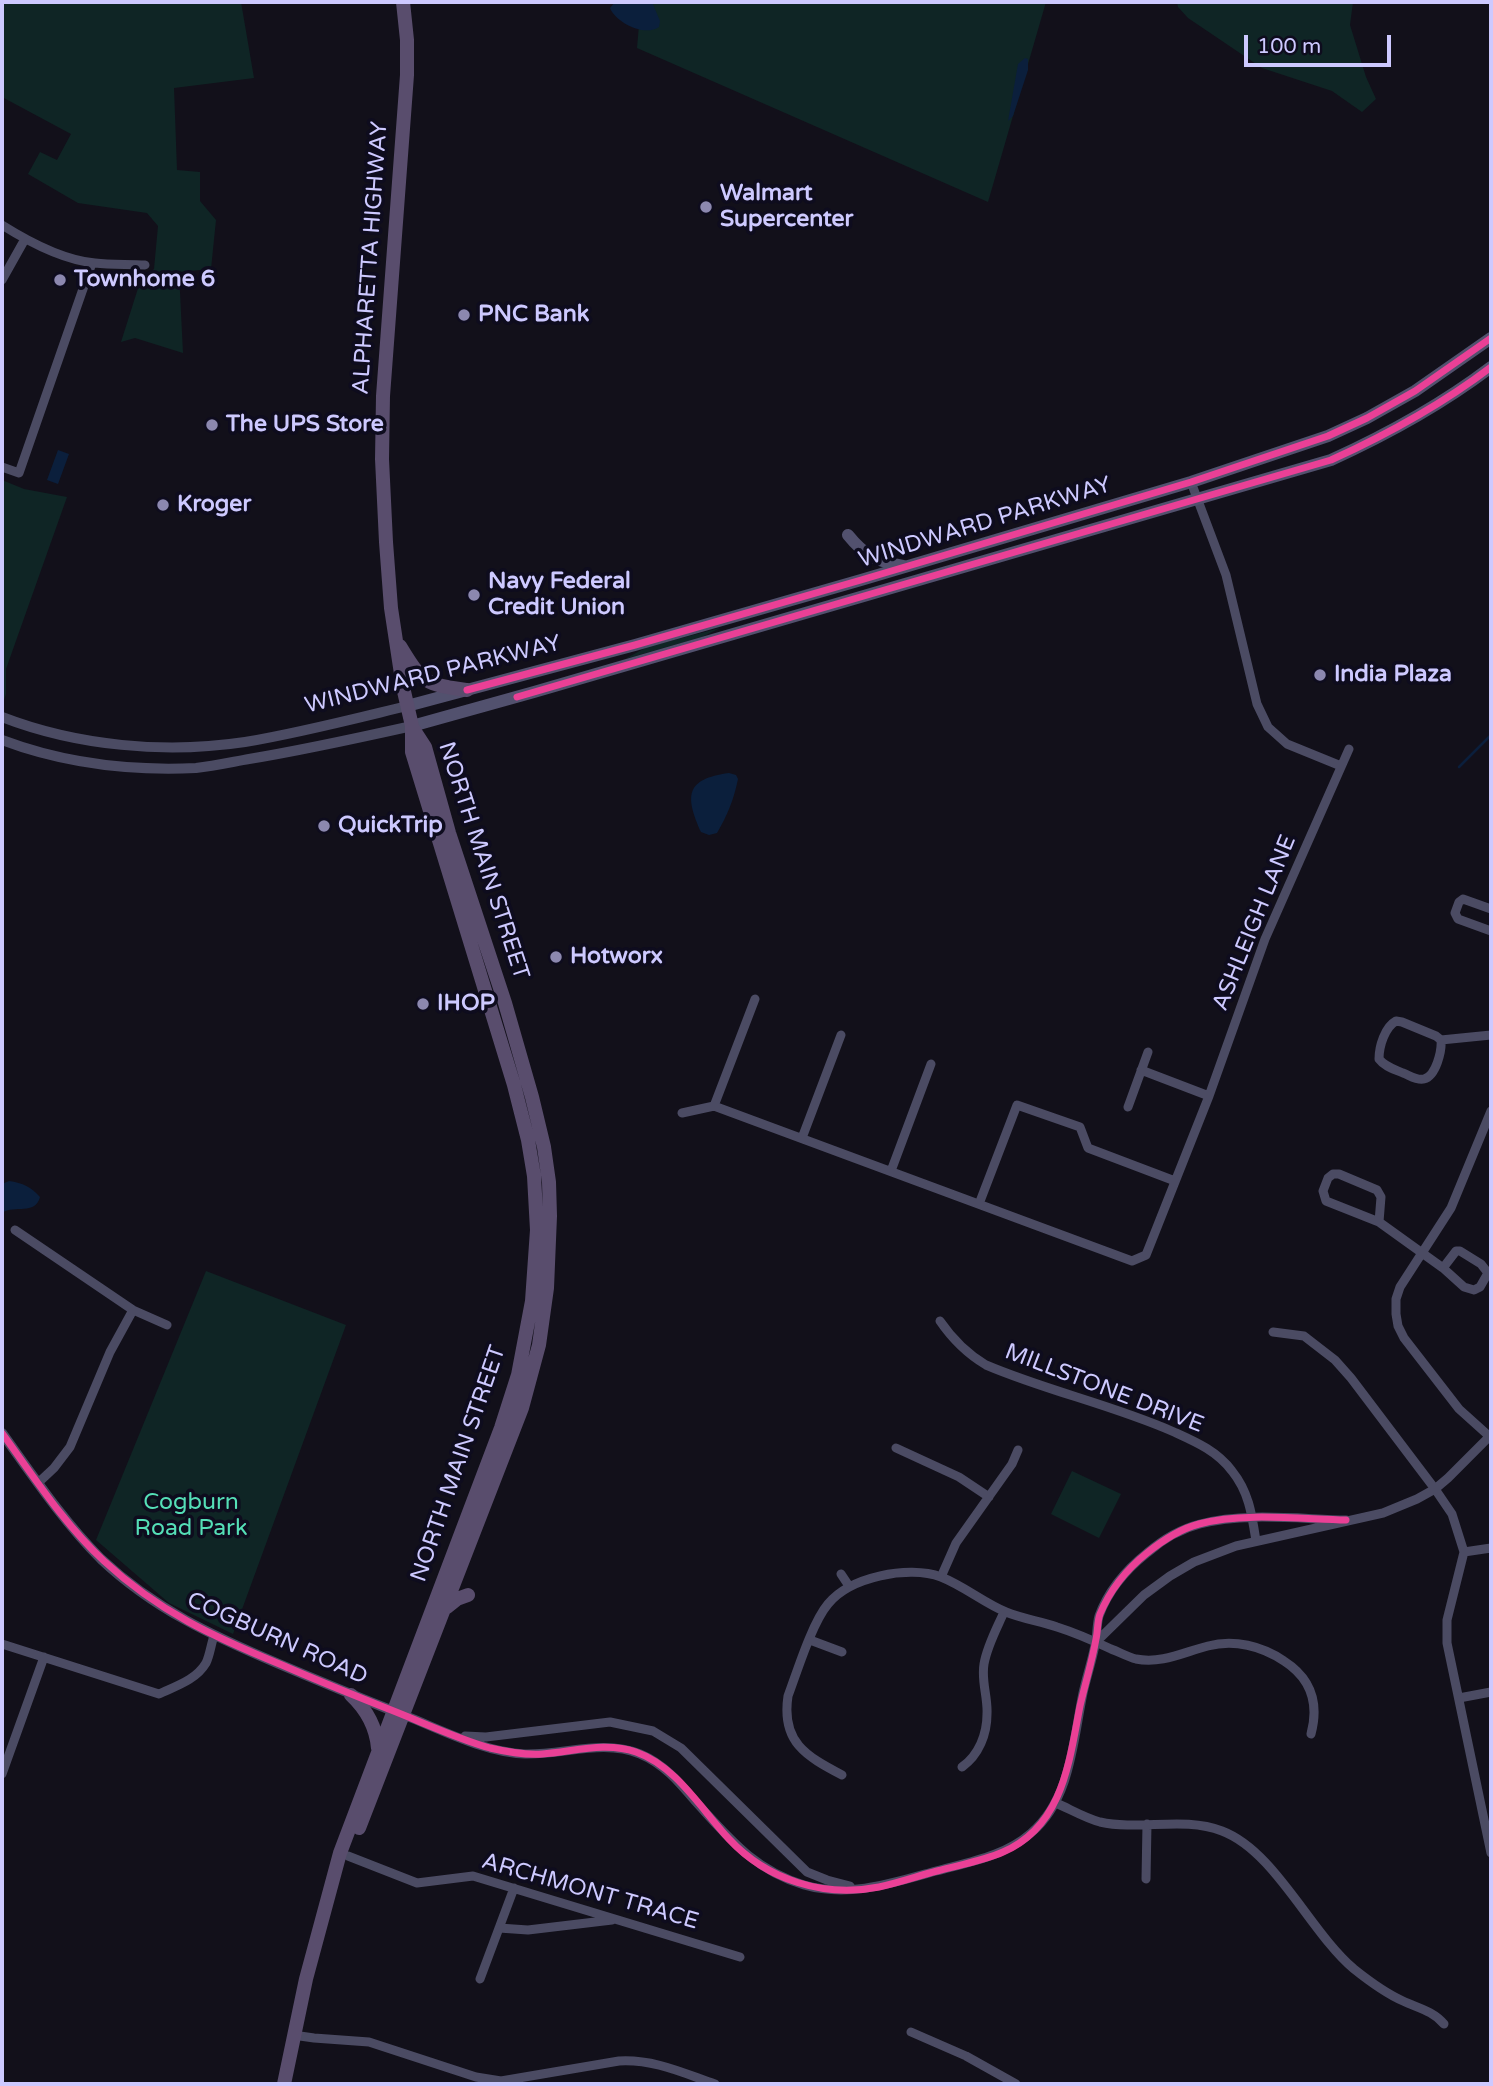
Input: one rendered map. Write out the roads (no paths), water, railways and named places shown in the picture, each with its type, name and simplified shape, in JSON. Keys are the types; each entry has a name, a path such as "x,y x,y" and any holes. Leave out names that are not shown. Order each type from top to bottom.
{"main road":[{"name":"ALPHARETTA HIGHWAY","path":"403,2 407,75 383,396 382,459 386,542 396,638 412,726"},
{"name":"WINDWARD PARKWAY","path":"407,706 747,613 1191,482 1328,436 1415,391 1491,338"},
{"name":"WINDWARD PARKWAY","path":"412,726 1198,497 1280,476 1342,454 1398,428 1491,367"},
{"path":"848,535 860,550 871,558 906,566"},
{"path":"396,638 418,673 428,682 467,690"},
{"name":"NORTH MAIN STREET","path":"284,2084 320,1923 340,1853 378,1751 399,1713 444,1611 514,1432 534,1365 547,1288 550,1202 544,1147 532,1097 505,1003 449,833 425,747 412,726"},
{"name":"NORTH MAIN STREET","path":"320,1923 348,1856 514,1389 526,1342 532,1301 537,1230 534,1176 523,1118 492,1008 427,808 412,752 412,726"},
{"path":"444,1611 457,1599 468,1595"},
{"path":"351,1695 371,1720 378,1751"}],"street":[{"path":"2,225 47,249 92,263 145,265"},
{"path":"2,280 25,239"},
{"path":"2,467 19,473 92,263"},
{"path":"1191,482 1226,575 1257,704 1268,727 1287,744 1341,766"},
{"name":"WINDWARD PARKWAY","path":"2,717 58,734 98,742 204,746 282,735 407,706"},
{"name":"WINDWARD PARKWAY","path":"2,740 84,762 142,768 198,768 319,748 412,726"},
{"name":"ASHLEIGH LANE","path":"714,1105 1132,1261 1146,1255 1209,1096 1265,939 1349,749"},
{"path":"1491,908 1463,900 1459,902 1455,913 1458,919 1491,932"},
{"path":"682,1113 714,1105 755,999"},
{"path":"1396,1021 1436,1035 1441,1040 1442,1049 1432,1074 1426,1079 1418,1079 1385,1065 1379,1059 1388,1028 1396,1021"},
{"path":"802,1138 841,1035"},
{"path":"1441,1040 1491,1035"},
{"path":"1128,1107 1148,1052"},
{"path":"891,1171 931,1064"},
{"path":"1141,1070 1209,1096"},
{"path":"979,1204 1017,1105 1080,1127 1088,1148 1175,1181"},
{"path":"1096,1642 1144,1595 1194,1562 1256,1541 1383,1513 1435,1489 1491,1434 1459,1409 1404,1338 1398,1326 1396,1299 1400,1287 1451,1208 1491,1111"},
{"path":"1378,1222 1381,1197 1377,1190 1339,1174 1328,1178 1323,1191 1326,1201 1378,1222 1443,1268 1458,1283 1474,1290 1480,1287 1488,1273 1482,1264 1460,1251 1456,1251 1443,1268"},
{"path":"15,1230 133,1310 167,1325"},
{"path":"38,1483 70,1447 110,1352 133,1310"},
{"name":"MILLSTONE DRIVE","path":"940,1321 954,1340 986,1365 1160,1426 1217,1455 1233,1472 1249,1498 1256,1541"},
{"path":"1273,1332 1304,1336 1335,1360 1452,1514 1464,1552 1447,1620 1447,1643 1488,1824 1491,1853"},
{"name":"COGBURN ROAD","path":"2,1433 76,1532 111,1567 160,1605 214,1636 399,1713"},
{"path":"896,1448 959,1477 989,1497"},
{"path":"941,1577 956,1543 1012,1464 1018,1450"},
{"path":"399,1713 490,1748 521,1754 607,1747 639,1753 671,1773 733,1843 761,1866 807,1886 833,1890 878,1887 1003,1852 1033,1832 1046,1818 1056,1803 1066,1776 1096,1642 1099,1616 1115,1586 1137,1561 1165,1539 1197,1524 1233,1518 1346,1520"},
{"path":"1464,1552 1491,1548"},
{"path":"842,1775 803,1753 793,1739 787,1724 788,1696 825,1606 849,1586 867,1579 906,1573 941,1577 1004,1612 1055,1626 1136,1658 1157,1660 1229,1643 1250,1645 1286,1662 1313,1693 1316,1716 1311,1734"},
{"path":"841,1574 849,1586"},
{"path":"962,1767 975,1754 985,1734 988,1713 983,1679 984,1664 1004,1612"},
{"path":"2,1644 159,1693 185,1682 197,1673 206,1662 214,1636"},
{"path":"810,1640 842,1652"},
{"path":"2,1774 44,1657"},
{"path":"1459,1698 1491,1692"},
{"path":"453,1735 486,1737 610,1722 653,1731 681,1748 807,1872 861,1889"},
{"path":"1056,1803 1100,1822 1202,1825 1223,1831 1241,1841 1262,1860 1353,1968 1382,1990 1431,2012 1444,2024"},
{"path":"1146,1879 1147,1824"},
{"name":"ARCHMONT TRACE","path":"348,1856 417,1883 473,1876 740,1957"},
{"path":"480,1979 514,1888"},
{"path":"499,1928 528,1930 617,1919"},
{"path":"911,2032 967,2056 1016,2084"},
{"path":"293,2035 369,2042 476,2077 501,2081 639,2060 656,2063 715,2084"}],"water":[{"path":"615,2 652,2 660,21 659,27 646,30 624,23 610,8"},
{"path":"1025,58 1028,59 1028,70 1013,116 1008,121 1018,64"},
{"path":"58,450 69,454 58,484 47,480"},
{"path":"729,773 736,775 738,779 724,820 717,833 709,835 701,832 692,808 692,791 704,780"},
{"path":"9,1181 23,1184 33,1191 40,1197 37,1203 29,1208 2,1213 2,1184"}],"waterway":[{"path":"1459,767 1491,735"}],"place":[{"name":"Walmart Supercenter","path":"706,207"},
{"name":"Townhome 6","path":"60,280"},
{"name":"PNC Bank","path":"464,315"},
{"name":"The UPS Store","path":"212,425"},
{"name":"Kroger","path":"163,505"},
{"name":"Navy Federal Credit Union","path":"474,595"},
{"name":"India Plaza","path":"1320,675"},
{"name":"QuickTrip","path":"324,826"},
{"name":"Hotworx","path":"556,957"},
{"name":"IHOP","path":"423,1004"}],"park label":[{"name":"Cogburn Road Park","path":"191,1516"}]}
